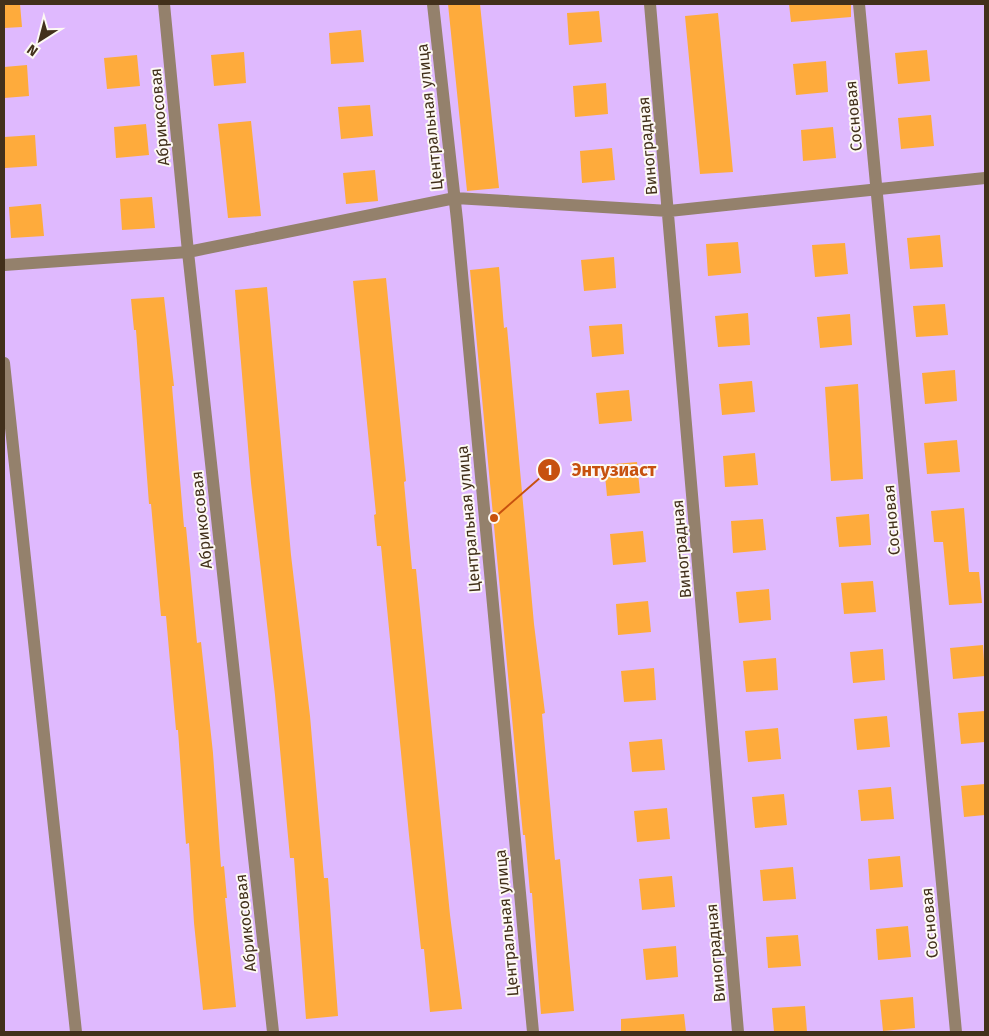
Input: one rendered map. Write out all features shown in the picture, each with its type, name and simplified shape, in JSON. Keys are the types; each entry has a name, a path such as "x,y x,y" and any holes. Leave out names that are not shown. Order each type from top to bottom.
{"street":[{"name":"Абрикосовая","path":"164,4 188,252 273,1032"},
{"name":"Центральная улица","path":"433,4 455,198 533,1032"},
{"name":"Виноградная","path":"650,4 738,1032"},
{"name":"Сосновая","path":"860,4 875,191 956,1032"},
{"path":"4,266 188,252 455,198 669,211 875,191 985,178"},
{"path":"4,363 76,1032"}],"shaded area":[{"path":"4,4 985,4 985,1032 4,1032"}],"building":[{"path":"4,4 20,4 22,27 4,28"},
{"path":"448,4 480,4 499,188 467,191"},
{"path":"789,4 851,4 851,17 791,22"},
{"path":"599,11 602,42 569,45 567,13"},
{"path":"718,13 733,172 700,174 685,16"},
{"path":"361,30 364,62 331,64 329,33"},
{"path":"927,50 930,81 898,84 895,53"},
{"path":"244,52 246,83 214,86 211,55"},
{"path":"137,55 140,86 107,89 104,58"},
{"path":"826,61 828,92 796,95 793,64"},
{"path":"27,65 29,96 4,98 4,67"},
{"path":"606,83 608,114 575,117 573,86"},
{"path":"370,105 373,136 341,139 338,107"},
{"path":"931,115 934,146 901,149 898,118"},
{"path":"251,121 261,216 228,218 218,124"},
{"path":"146,124 149,155 116,158 114,127"},
{"path":"833,127 836,158 803,161 801,130"},
{"path":"35,135 37,166 5,168 4,137"},
{"path":"612,148 615,180 582,183 580,151"},
{"path":"375,170 378,201 346,204 343,173"},
{"path":"152,197 155,228 122,230 120,199"},
{"path":"41,204 44,236 11,238 9,207"},
{"path":"940,235 943,267 910,269 907,238"},
{"path":"738,242 741,273 708,276 706,244"},
{"path":"845,243 848,274 815,277 812,245"},
{"path":"614,257 616,288 584,291 581,260"},
{"path":"499,267 504,328 507,327 534,624 545,713 542,714 555,860 560,859 574,1011 541,1014 532,893 530,893 525,835 523,835 470,270"},
{"path":"386,278 406,481 404,482 412,569 416,569 450,915 462,1009 430,1012 424,949 421,949 409,835 381,546 377,546 374,515 376,514 353,281"},
{"path":"267,287 291,555 310,716 324,878 328,878 338,1016 306,1019 294,858 290,858 275,695 251,483 235,290"},
{"path":"164,297 174,386 172,386 184,527 186,527 197,643 201,642 213,753 221,867 224,866 227,898 225,898 236,1007 203,1010 194,923 189,843 186,844 178,730 176,730 166,616 161,616 151,504 149,504 136,330 134,330 131,299"},
{"path":"945,304 948,335 916,337 913,306"},
{"path":"748,313 750,345 718,347 715,316"},
{"path":"850,314 852,345 820,348 817,317"},
{"path":"622,324 624,354 592,357 589,326"},
{"path":"955,370 957,401 925,404 922,373"},
{"path":"752,381 755,412 722,415 719,384"},
{"path":"858,384 863,479 831,481 825,387"},
{"path":"629,390 632,421 599,424 596,393"},
{"path":"957,440 960,472 927,474 924,443"},
{"path":"755,453 758,485 725,487 723,456"},
{"path":"637,462 640,493 607,496 604,465"},
{"path":"964,508 969,572 979,572 982,603 949,605 943,542 934,542 931,511"},
{"path":"869,514 871,545 839,547 836,517"},
{"path":"763,519 766,550 733,553 731,521"},
{"path":"643,531 646,562 613,565 610,534"},
{"path":"873,581 876,612 844,614 841,583"},
{"path":"769,589 771,620 739,623 736,592"},
{"path":"648,601 651,632 618,635 616,604"},
{"path":"983,645 985,676 953,679 950,648"},
{"path":"883,649 885,680 853,683 850,652"},
{"path":"776,658 778,690 746,692 743,661"},
{"path":"654,668 656,700 624,702 621,671"},
{"path":"985,711 985,742 961,744 958,713"},
{"path":"887,716 890,747 857,750 854,719"},
{"path":"778,728 781,759 748,762 745,731"},
{"path":"662,739 665,770 632,772 629,742"},
{"path":"985,784 985,815 964,817 961,786"},
{"path":"891,787 894,819 861,821 858,790"},
{"path":"784,794 787,825 755,828 752,797"},
{"path":"667,808 670,839 637,842 634,811"},
{"path":"900,856 903,887 870,890 868,859"},
{"path":"793,867 796,899 763,901 760,870"},
{"path":"672,876 675,907 642,910 639,879"},
{"path":"908,926 911,957 878,960 876,929"},
{"path":"798,935 801,966 768,968 766,937"},
{"path":"676,946 678,977 646,980 643,949"},
{"path":"913,997 915,1028 883,1031 880,1000"},
{"path":"805,1006 807,1032 774,1032 772,1008"},
{"path":"684,1014 686,1032 621,1032 621,1019"}],"place":[{"name":"Энтузиаст","path":"494,518"}]}
